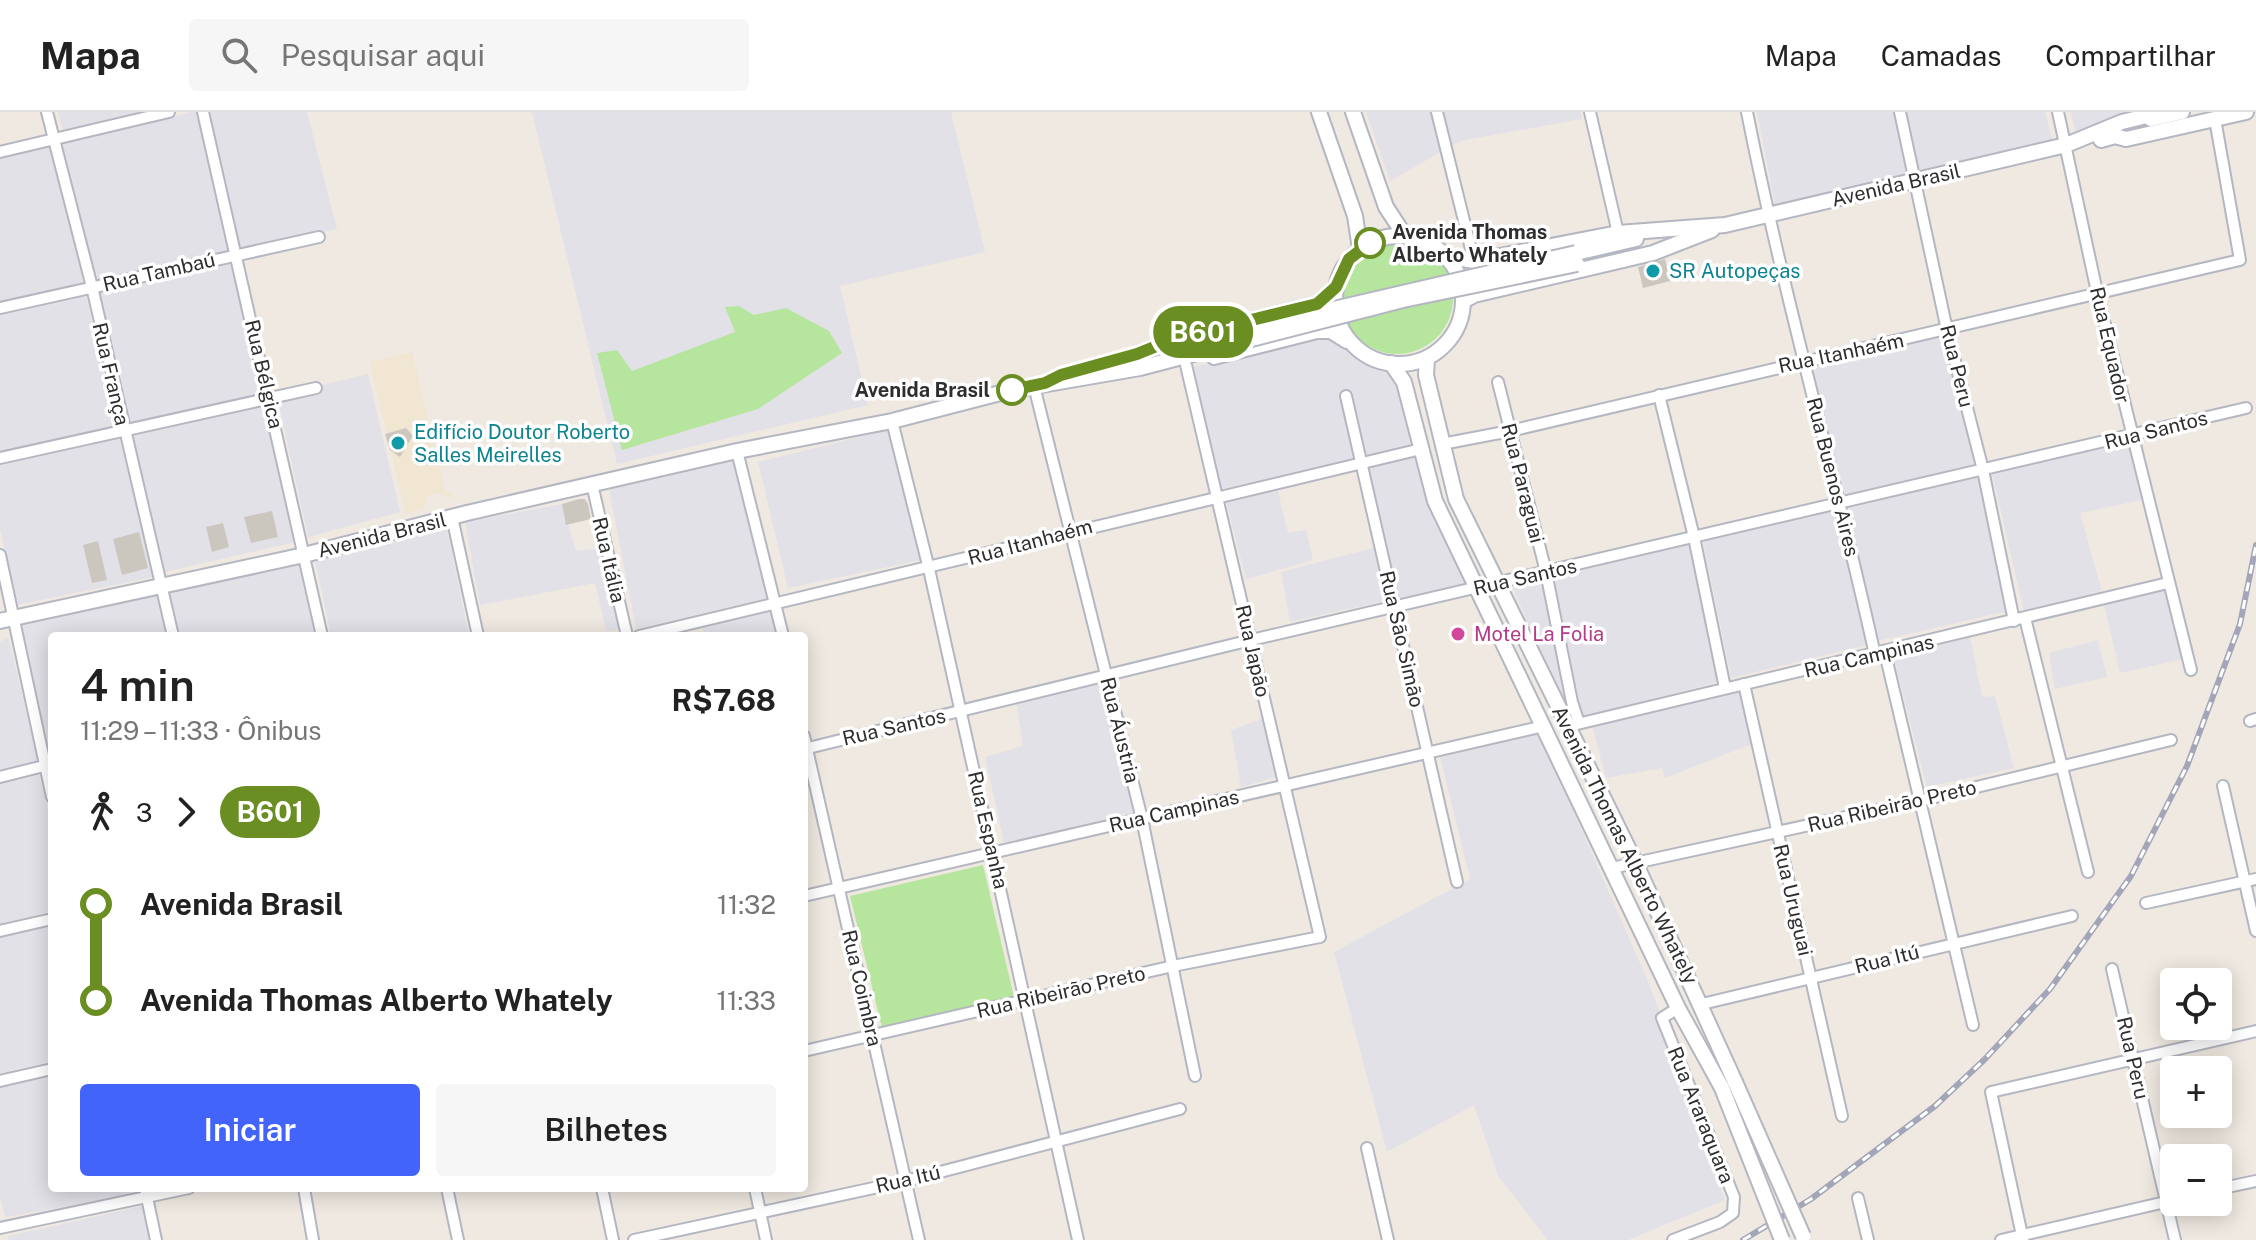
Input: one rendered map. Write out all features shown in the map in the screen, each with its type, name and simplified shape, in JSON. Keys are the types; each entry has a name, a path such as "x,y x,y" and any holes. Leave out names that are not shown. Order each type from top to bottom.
{"main road":[{"path":"1319,112 1355,216 1360,249"},
{"path":"1353,112 1386,207 1405,236"},
{"name":"Avenida Brasil","path":"2114,132 2122,122 2163,112"},
{"name":"Avenida Brasil","path":"7,620 162,588 737,451 892,421 972,398 1040,385 1061,375 1139,361 1915,181 2066,145 2075,139 2114,132 2182,112"},
{"name":"Avenida Brasil","path":"2114,132 2126,139 2218,115 2246,112"},
{"name":"Avenida Brasil","path":"1446,256 1474,261 1618,233 1688,233"},
{"name":"Avenida Brasil","path":"1463,301 1474,295 1653,253 1688,233"},
{"path":"1405,236 1421,239 1446,256 1461,283 1463,301 1461,319 1453,335 1427,358 1409,363 1391,363 1373,358 1357,348 1339,320 1336,287 1349,259 1360,249 1381,238 1405,236"},
{"name":"Avenida Brasil","path":"1139,361 1174,339 1317,304 1336,287"},
{"name":"Avenida Brasil","path":"1139,361 1186,365 1317,331 1338,333 1357,348"},
{"name":"Avenida Thomas Alberto Whately","path":"1427,358 1426,375 1456,499 1574,724 1702,1004 1782,1240"},
{"name":"Avenida Thomas Alberto Whately","path":"1391,363 1404,382 1435,501 1678,1008 1729,1085 1804,1238"},
{"path":"0,628 7,620"}],"street":[{"name":"Rua França","path":"47,112 92,287 172,632"},
{"path":"0,152 169,112"},
{"name":"Rua Bélgica","path":"203,112 321,632"},
{"path":"1437,112 1474,261"},
{"path":"1590,112 1618,233"},
{"name":"Rua Buenos Aires","path":"1747,112 1767,215 1919,801 1973,1025"},
{"name":"Rua Peru","path":"1900,112 1947,330 2088,872"},
{"name":"Rua Equador","path":"2058,112 2097,292 2191,670"},
{"name":"Rua Itanhaém","path":"1442,444 1510,431 2240,260 2218,115"},
{"name":"Rua Tambaú","path":"0,308 319,237"},
{"name":"Rua Japão","path":"1186,365 1214,496 1320,937"},
{"name":"Rua Paraguai","path":"1498,382 1546,572 1574,724"},
{"name":"Rua Áustria","path":"1040,385 1070,530 1142,819 1195,1076"},
{"path":"0,458 316,388"},
{"path":"1659,395 1694,537 1725,688"},
{"name":"Rua São Simão","path":"1346,396 1457,882"},
{"name":"Rua Santos","path":"808,747 1251,640 2246,408"},
{"name":"Rua Espanha","path":"892,421 929,569 1078,1240"},
{"name":"Rua Itanhaém","path":"656,632 929,569 1070,530 1421,449"},
{"path":"737,451 782,632"},
{"name":"Rua Itália","path":"592,484 626,632"},
{"path":"452,517 477,632"},
{"path":"0,555 7,620 48,765 0,777"},
{"name":"Rua Campinas","path":"1574,724 1880,654 2168,583"},
{"name":"Rua Uruguai","path":"1744,684 1842,1116"},
{"name":"Rua Campinas","path":"808,895 1544,726"},
{"name":"Rua Ribeirão Preto","path":"1612,868 1919,801 2171,740"},
{"name":"Rua Coimbra","path":"808,760 919,1240"},
{"path":"2223,786 2250,880 2256,931"},
{"path":"2146,903 2250,880"},
{"name":"Rua Itú","path":"1702,1004 2072,916"},
{"path":"0,931 48,920"},
{"name":"Rua Ribeirão Preto","path":"808,1050 1173,966 1320,937"},
{"name":"Rua Peru","path":"2112,969 2160,1162"},
{"name":"Rua Araraquara","path":"1673,1240 1720,1222 1733,1213 1734,1197 1662,1018 1678,1008"},
{"path":"2023,1238 1991,1092 2256,1031"},
{"path":"0,1081 48,1070"},
{"name":"Rua Itú","path":"634,1240 906,1181 1180,1109"},
{"path":"1367,1148 1388,1240"},
{"path":"2232,1186 2256,1181"},
{"path":"305,1192 313,1240"},
{"path":"448,1192 458,1240"},
{"path":"603,1192 613,1240"},
{"path":"756,1192 766,1240"},
{"path":"0,1228 146,1193 156,1240"},
{"path":"1858,1198 1868,1240"},
{"path":"2001,1240 2023,1238 2160,1203"},
{"name":"Rua Peru","path":"2172,1216 2175,1240"}],"shaded area":[{"path":"58,112 142,112 63,131"},
{"path":"197,112 295,542 165,572 62,142"},
{"path":"208,112 307,112 337,229 239,249"},
{"path":"532,112 951,112 985,252 840,286 868,405 617,464"},
{"path":"1366,112 1581,112 1582,119 1460,141 1390,181"},
{"path":"1757,112 2045,112 2053,143 1775,205"},
{"path":"2071,112 2147,112 2075,131"},
{"path":"50,144 153,577 17,605 0,529 0,156"},
{"path":"1944,334 1975,464 1845,497 1812,366"},
{"path":"1320,337 1342,343 1394,375 1411,446 1221,489 1193,367"},
{"path":"412,352 445,491 460,500 436,493 426,497 422,509 406,514 370,362"},
{"path":"368,374 400,512 308,537 277,396"},
{"path":"888,430 921,560 788,588 758,462"},
{"path":"2127,441 2141,500 2080,513 2102,591 2024,611 1992,473"},
{"path":"1418,453 1472,585 1399,602 1367,466"},
{"path":"734,458 768,598 636,629 609,489"},
{"path":"1978,475 2008,611 1878,641 1848,509"},
{"path":"1277,487 1288,533 1306,530 1313,560 1246,579 1226,501"},
{"path":"562,504 576,551 601,548 625,628 606,631 595,583 480,605 465,522"},
{"path":"1838,509 1866,645 1731,678 1703,541"},
{"path":"446,524 468,632 330,632 315,560"},
{"path":"1689,543 1718,682 1570,720 1511,584"},
{"path":"1377,547 1388,600 1290,622 1281,572"},
{"path":"298,562 314,632 48,632 48,744 22,626"},
{"path":"2166,588 2183,659 2120,673 2104,605"},
{"path":"774,609 778,632 704,632 702,626"},
{"path":"8,637 39,763 0,771 0,642"},
{"path":"1970,637 1982,697 1995,696 2014,768 1927,787 1893,656"},
{"path":"2098,640 2107,677 2055,689 2049,653"},
{"path":"1103,679 1134,812 1004,843 985,757 1023,746 1016,701"},
{"path":"1741,692 1752,744 1665,778 1662,768 1606,778 1592,726"},
{"path":"1264,718 1276,777 1241,787 1231,730"},
{"path":"1539,733 1650,986 1725,1200 1628,1240 1548,1240 1498,1176 1474,1105 1387,1152 1334,952 1470,879 1440,757"},
{"path":"39,775 48,811 48,912 0,924 0,784"},
{"path":"48,926 48,1062 0,1073 0,937"},
{"path":"48,1075 48,1192 139,1194 5,1217 0,1197 0,1088"},
{"path":"143,1206 149,1240 8,1240 8,1236"}],"green space":[{"path":"1397,242 1418,246 1437,258 1449,277 1453,298 1449,319 1437,338 1418,350 1397,354 1376,350 1357,338 1345,319 1341,298 1345,277 1357,258 1376,246"},
{"path":"739,306 754,315 786,308 829,331 842,353 758,409 622,450 597,353 617,350 632,371 735,332 725,307"},
{"path":"983,865 1014,997 882,1028 850,896"}],"building":[{"name":"SR Autopeças","path":"1665,259 1670,281 1643,288 1638,267"},
{"name":"Edifício Doutor Roberto Salles Meirelles","path":"406,428 413,436 400,457 390,450 385,434"},
{"path":"585,499 588,504 591,519 566,525 562,504"},
{"path":"272,511 278,537 251,543 244,517"},
{"path":"223,523 229,547 212,552 206,527"},
{"path":"139,532 148,568 122,575 113,539"},
{"path":"98,541 107,580 92,583 83,545"}],"railway":[{"path":"1743,1240 1811,1199 1935,1106 1985,1059 2050,989 2131,876 2187,766 2240,624 2256,545"}],"bus line":[{"name":"B601","path":"1012,390 1045,383 1061,375 1137,354 1174,339 1317,304 1336,287 1349,259 1370,243"}],"place":[{"name":"Avenida Thomas Alberto Whately","path":"1370,243"},
{"name":"SR Autopeças","path":"1653,271"},
{"name":"Avenida Brasil","path":"1012,390"},
{"name":"Edifício Doutor Roberto Salles Meirelles","path":"398,443"},
{"name":"Motel La Folia","path":"1458,634"}]}
